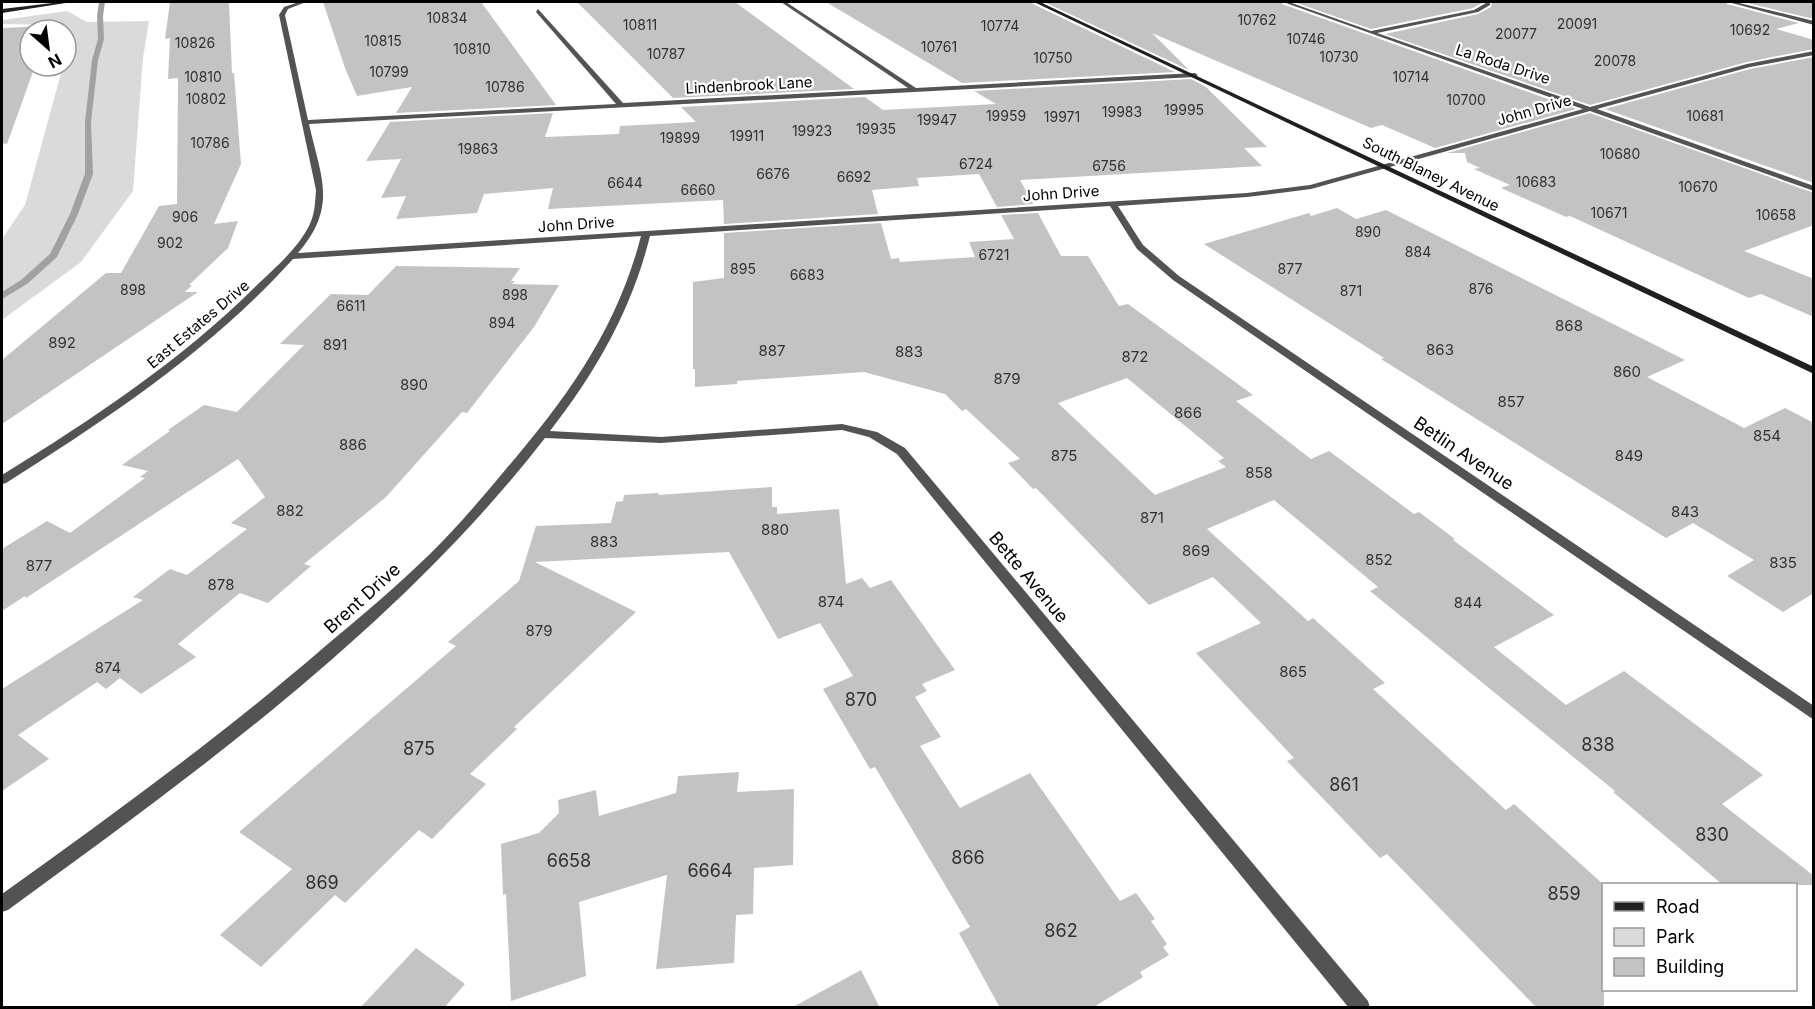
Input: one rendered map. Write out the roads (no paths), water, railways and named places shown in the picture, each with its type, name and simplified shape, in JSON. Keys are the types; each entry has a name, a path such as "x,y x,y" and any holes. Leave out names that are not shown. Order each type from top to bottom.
{"street":[{"path":"2,11 69,2"},
{"name":"East Estates Drive","path":"2,480 86,428 164,372 239,311 292,255 317,218 320,190 282,15 286,8 303,2"},
{"path":"783,2 915,90"},
{"name":"South Blaney Avenue","path":"1037,2 1195,75 1814,371"},
{"name":"La Roda Drive","path":"1285,2 1814,189"},
{"path":"1731,2 1814,23"},
{"path":"1371,33 1476,11 1488,4"},
{"path":"538,11 621,105"},
{"name":"John Drive","path":"292,255 1113,204 1290,190 1749,65 1814,53"},
{"name":"Lindenbrook Lane","path":"305,122 1195,75"},
{"name":"Betlin Avenue","path":"1113,204 1140,247 1176,278 1814,714"},
{"name":"Brent Drive","path":"2,904 180,774 284,692 393,596 448,543 542,434 580,381 610,332 630,289 646,233"},
{"name":"Bette Avenue","path":"542,434 661,440 842,427 860,429 883,438 901,451 1361,1008"}],"waterway":[{"path":"2,296 24,282 54,255 74,214 89,174 88,122 95,60 101,39 102,2"}]}
